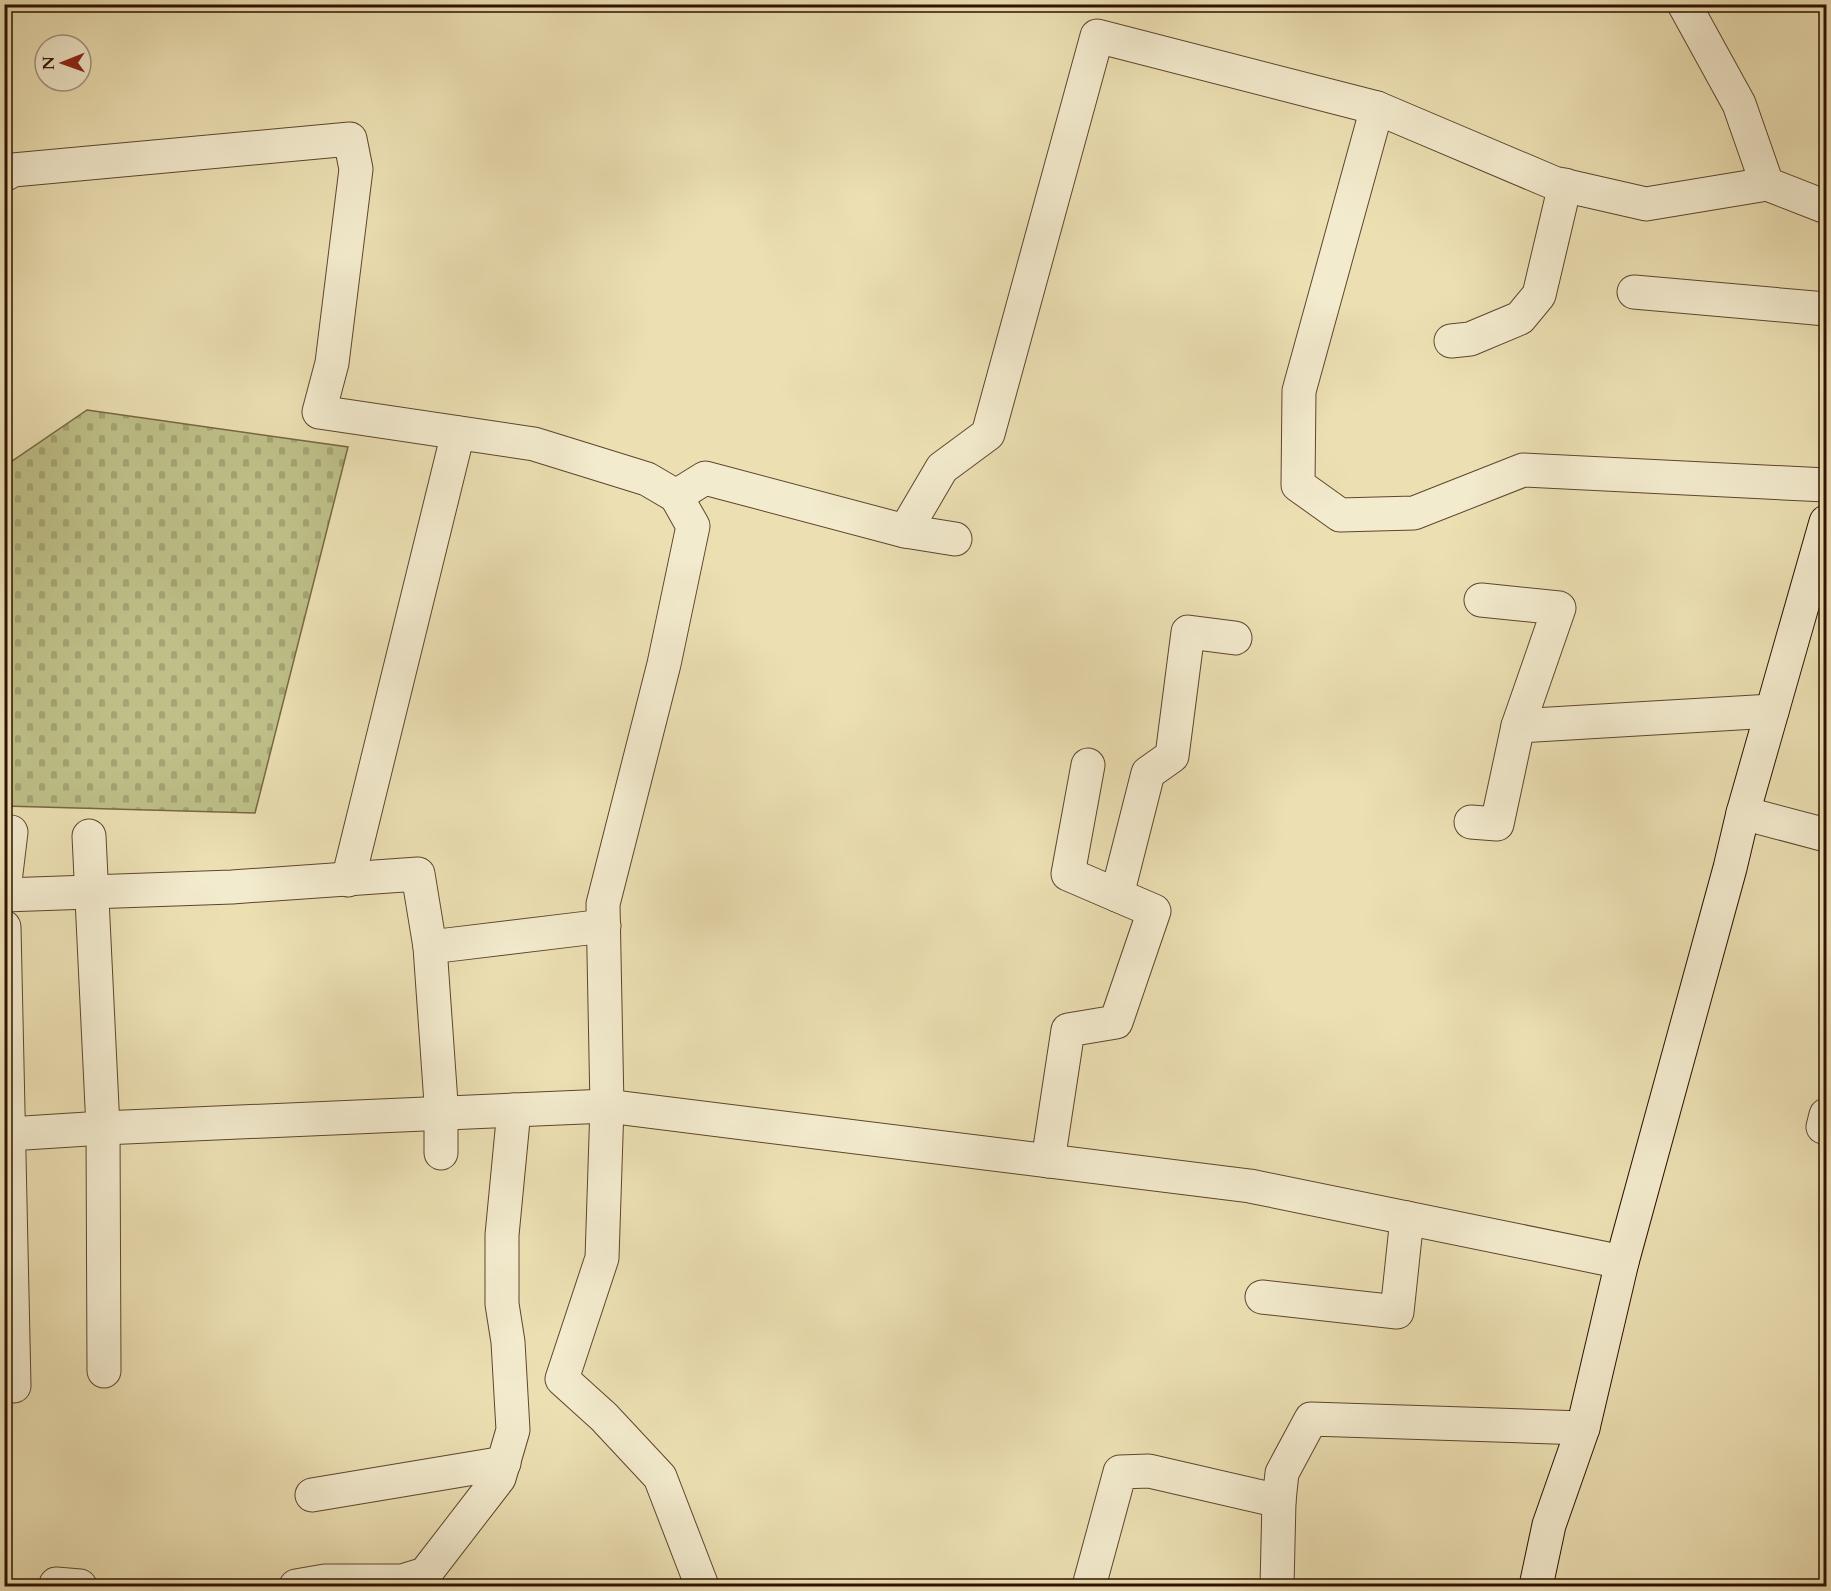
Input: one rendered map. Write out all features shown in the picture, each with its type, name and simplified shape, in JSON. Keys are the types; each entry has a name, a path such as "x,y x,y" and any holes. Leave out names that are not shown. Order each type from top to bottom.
{"street":[{"path":"1684,4 1739,104 1767,184"},
{"path":"904,531 942,468 988,434 1097,36 1377,108 1554,183 1646,204 1767,184 1827,207"},
{"path":"1377,108 1299,391 1298,485 1340,515 1414,513 1523,470 1827,485"},
{"path":"4,175 13,170 350,139 356,169 332,363 319,412 534,444 647,478 676,496 693,526 664,664 603,904 607,1106 602,1258 562,1379 604,1417 660,1477 702,1587"},
{"path":"1450,340 1470,339 1520,318 1539,295 1565,185"},
{"path":"1634,292 1827,309"},
{"path":"348,880 458,434"},
{"path":"676,496 705,477 904,531 956,540"},
{"path":"1536,1587 1549,1525 1583,1428 1622,1262 1743,813 1827,522"},
{"path":"1472,822 1497,824 1518,726 1559,608 1481,600"},
{"path":"1117,895 1148,773 1172,756 1188,632 1235,639"},
{"path":"1518,726 1772,711"},
{"path":"1048,1161 1068,1030 1116,1022 1154,911 1068,874 1088,765"},
{"path":"1743,813 1827,835"},
{"path":"4,890 11,832"},
{"path":"89,836 102,1128 104,1371"},
{"path":"4,896 348,880 418,874 430,947 441,1113 441,1153"},
{"path":"430,947 604,926"},
{"path":"4,927 14,1386"},
{"path":"9,1134 607,1106 1250,1186 1622,1262"},
{"path":"296,1587 325,1581 402,1581 425,1574 500,1478 513,1430 508,1342 502,1304 502,1236 514,1110"},
{"path":"1262,1297 1397,1312 1407,1218"},
{"path":"1277,1587 1282,1473 1311,1419 1583,1428"},
{"path":"312,1496 504,1463"},
{"path":"1089,1587 1120,1472 1149,1471 1279,1501"}],"green space":[{"path":"87,410 348,447 255,813 5,806 5,466"}]}
